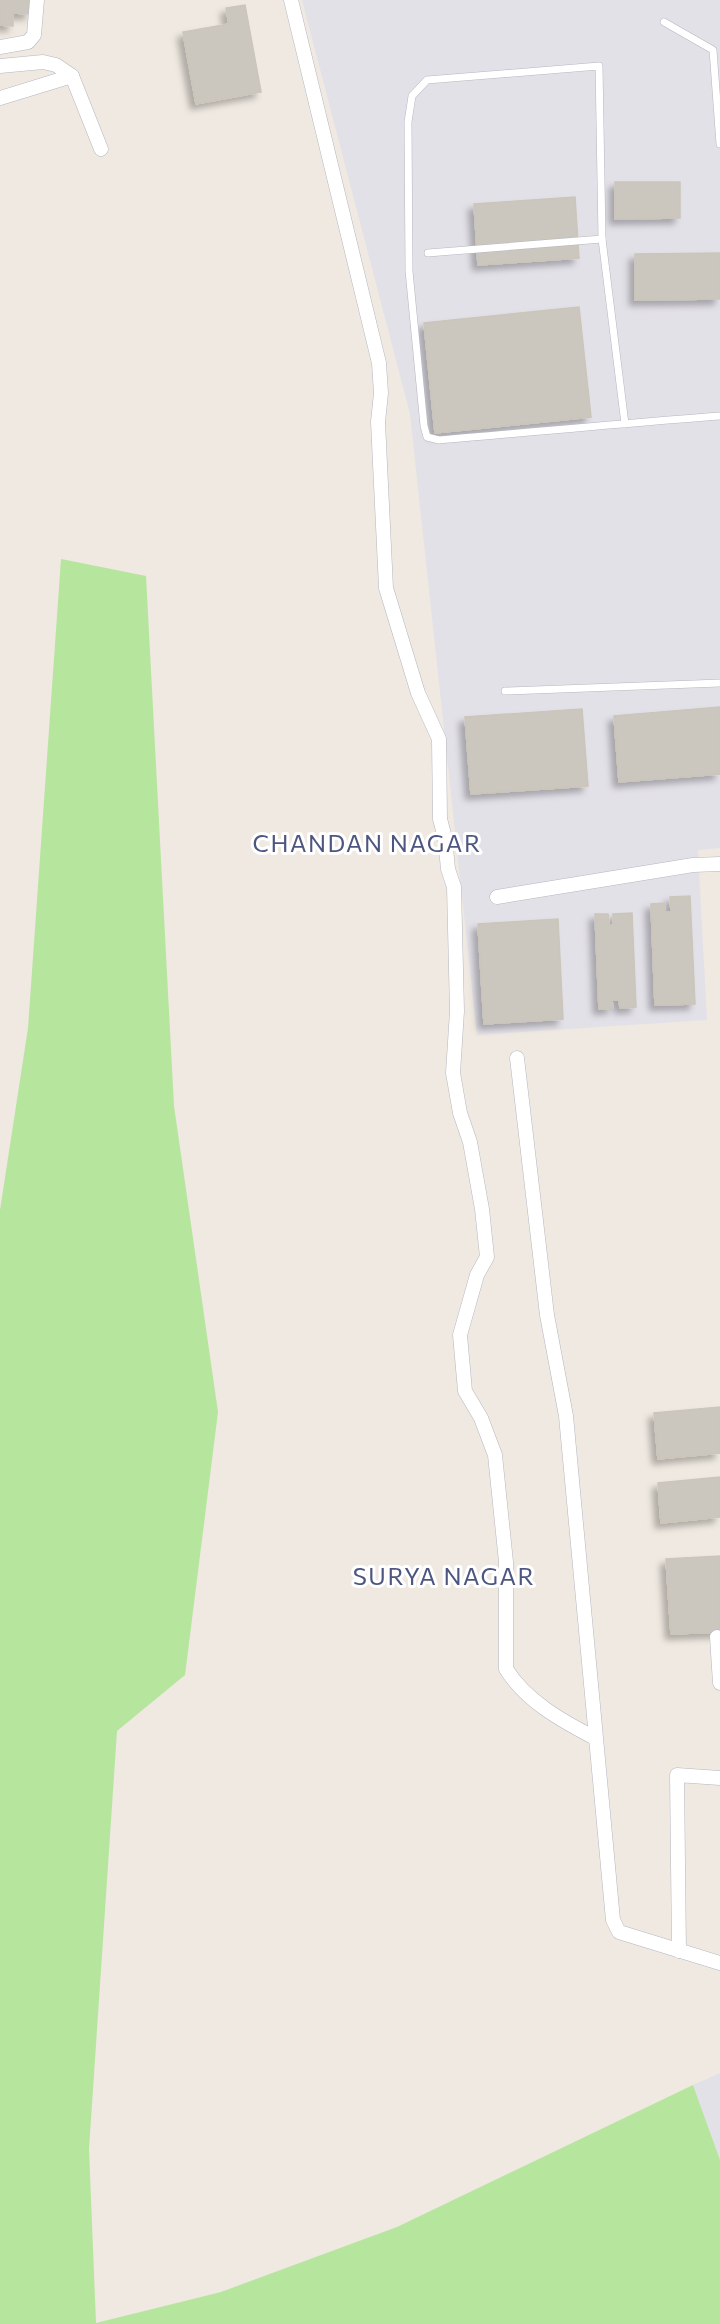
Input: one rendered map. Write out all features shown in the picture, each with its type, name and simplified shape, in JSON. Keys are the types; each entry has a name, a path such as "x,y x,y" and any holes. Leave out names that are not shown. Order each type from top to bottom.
{"street":[{"path":"0,47 28,42 34,35 37,0"},
{"path":"291,0 379,363 381,393 378,422 386,588 417,693 439,739 440,819 445,838 448,869 454,887 457,934 457,1011 453,1073 460,1113 470,1142 482,1209 487,1257 477,1275 460,1335 465,1391 481,1419 495,1455 506,1562 506,1669 513,1680 558,1719 595,1738"},
{"path":"0,66 43,62 56,65 72,76 101,149"},
{"path":"0,98 72,76"},
{"path":"497,897 656,870 720,864"},
{"path":"517,1058 547,1315 566,1416 613,1920 619,1932 720,1963"},
{"path":"717,1637 720,1683"},
{"path":"679,1951 677,1775 720,1778"}],"lane":[{"path":"664,22 713,50 720,144"},
{"path":"625,424 602,239 598,66 427,80 411,96 408,123 409,271 427,437 439,440 720,416"},
{"path":"428,253 602,239"},
{"path":"505,691 720,683"}],"shaded area":[{"path":"302,0 720,0 720,848 698,850 707,1020 477,1035 410,414"},
{"path":"720,2073 720,2160 693,2085"}],"green space":[{"path":"61,559 146,576 174,1106 218,1412 185,1675 117,1731 89,2149 96,2323 221,2292 397,2227 693,2085 720,2160 720,2324 0,2324 0,1210 28,1028"}],"building":[{"path":"0,0 31,0 30,14 13,13 13,26 0,25"},
{"path":"245,5 261,92 196,104 183,32 229,24 226,8"},
{"path":"615,182 680,182 680,218 615,219"},
{"path":"575,197 579,258 478,265 474,204"},
{"path":"720,253 720,299 635,300 635,254"},
{"path":"579,307 591,417 435,433 424,323"},
{"path":"720,707 720,774 619,782 614,716"},
{"path":"582,709 588,786 471,794 465,717"},
{"path":"690,896 695,1004 655,1005 651,904 665,903 665,912 671,912 670,897"},
{"path":"632,913 636,1007 620,1008 619,1000 612,1000 613,1008 599,1009 595,914 608,914 609,925 613,925 613,914"},
{"path":"558,919 563,1019 484,1024 478,924"},
{"path":"720,1407 720,1453 658,1459 654,1413"},
{"path":"720,1477 720,1517 661,1523 658,1483"},
{"path":"720,1556 720,1632 671,1634 666,1559"}],"district":[{"name":"CHANDAN NAGAR","path":"367,844"},
{"name":"SURYA NAGAR","path":"444,1577"}]}
